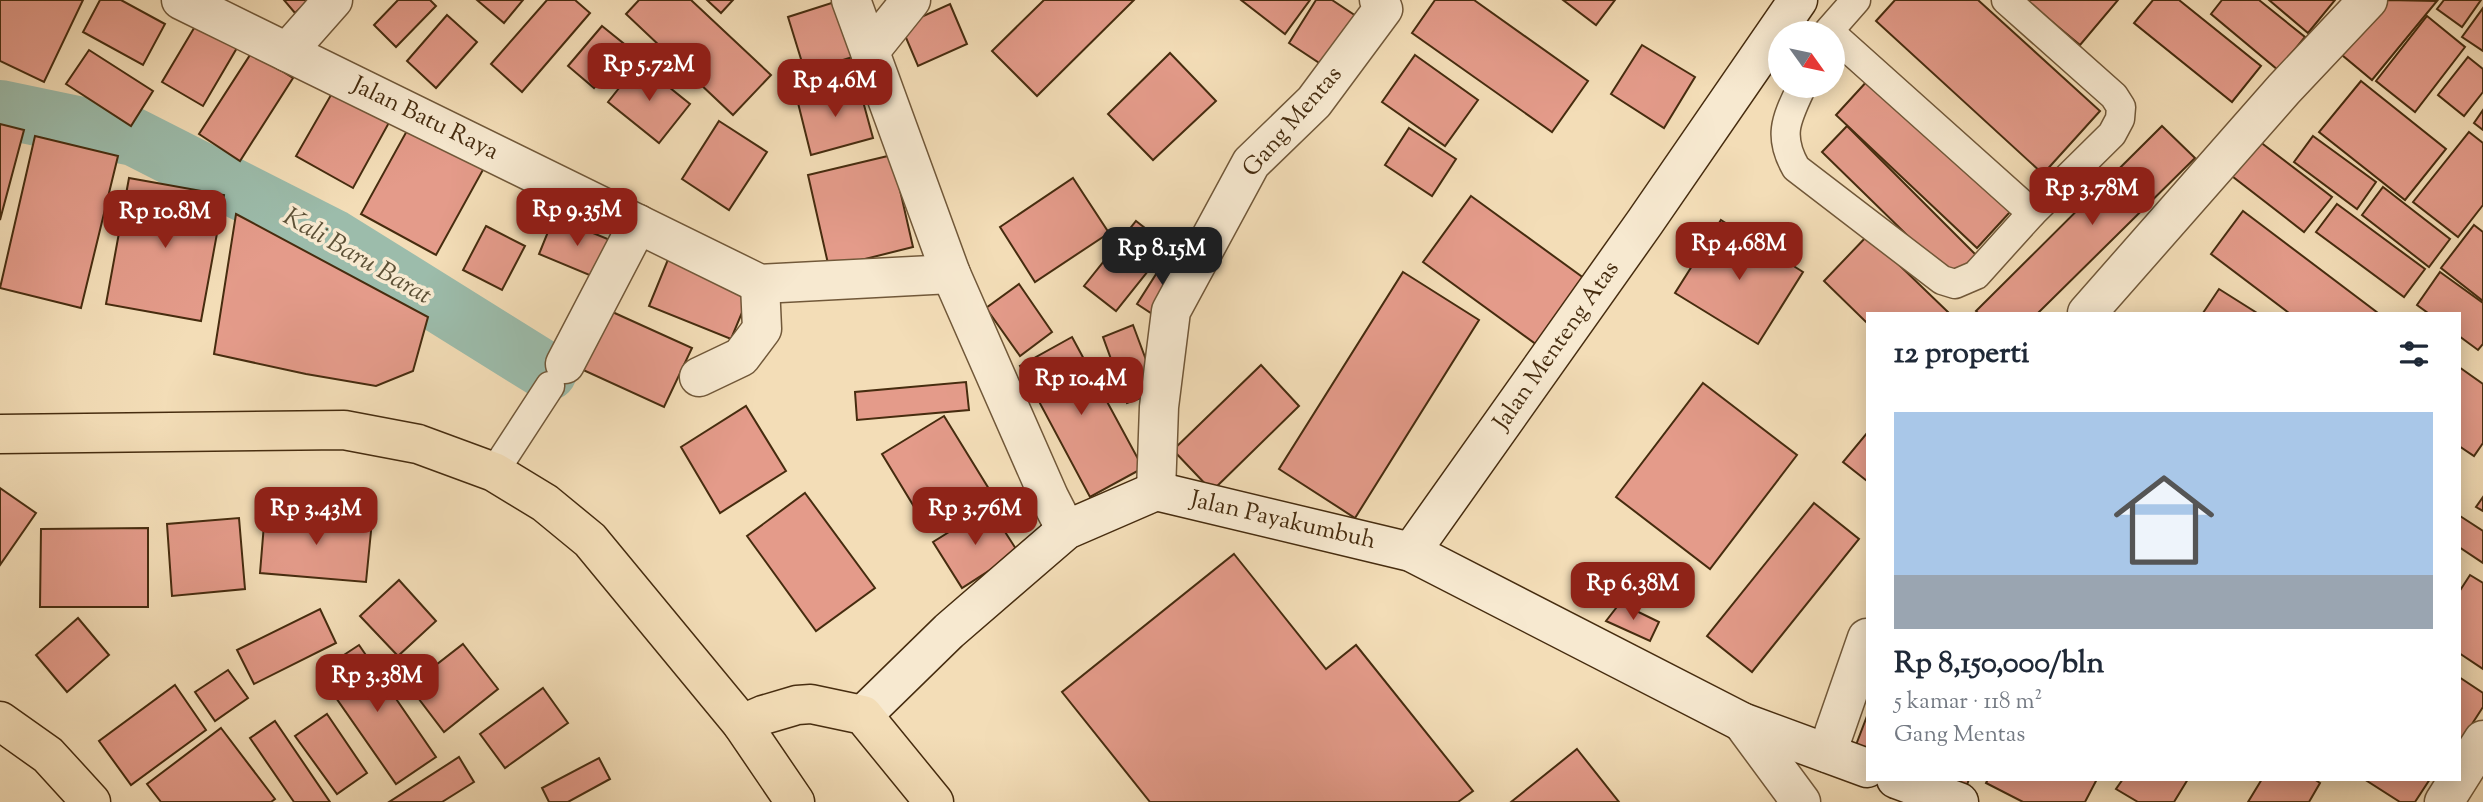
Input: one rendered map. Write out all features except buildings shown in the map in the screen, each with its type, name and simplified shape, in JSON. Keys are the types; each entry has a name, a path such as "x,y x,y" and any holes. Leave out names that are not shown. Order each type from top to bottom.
{"main road":[{"path":"0,434 344,430 418,444 494,472 545,503 590,540 742,724 795,802"},
{"path":"742,724 797,705 823,706 863,715 934,802"},
{"path":"0,721 48,755 91,802"}],"street":[{"name":"Jalan Batu Raya","path":"181,0 761,284 951,274"},
{"path":"287,52 334,0"},
{"path":"851,0 951,274 1066,530"},
{"path":"870,51 911,0"},
{"name":"Gang Mentas","path":"1156,491 1159,407 1171,311 1251,163 1314,102 1384,9 1379,0"},
{"name":"Jalan Menteng Atas","path":"1411,552 1645,222 1798,0"},
{"path":"2088,312 2284,89 2368,0"},
{"path":"558,375 638,224"},
{"path":"699,377 741,357 762,329 761,284"},
{"name":"Jalan Payakumbuh","path":"863,715 949,631 1066,530 1156,491 1411,552 1742,722 1866,768"},
{"path":"1827,753 1866,641"},
{"path":"1742,722 1801,802"},
{"path":"2461,775 2483,740"},
{"path":"1901,781 1959,802"},
{"path":"2444,802 2457,781"}],"lane":[{"path":"1839,21 1856,0"},
{"path":"1796,98 1789,113 1785,136 1787,153 1796,168 1942,281 1955,284 1976,275 2032,213 2112,134 2120,119 2122,107 2114,96 2006,0"},
{"path":"1845,46 2032,213"},
{"path":"494,472 558,375"}],"waterway":[{"name":"Kali Baru Barat","path":"0,109 134,137 333,238 548,372"}]}
